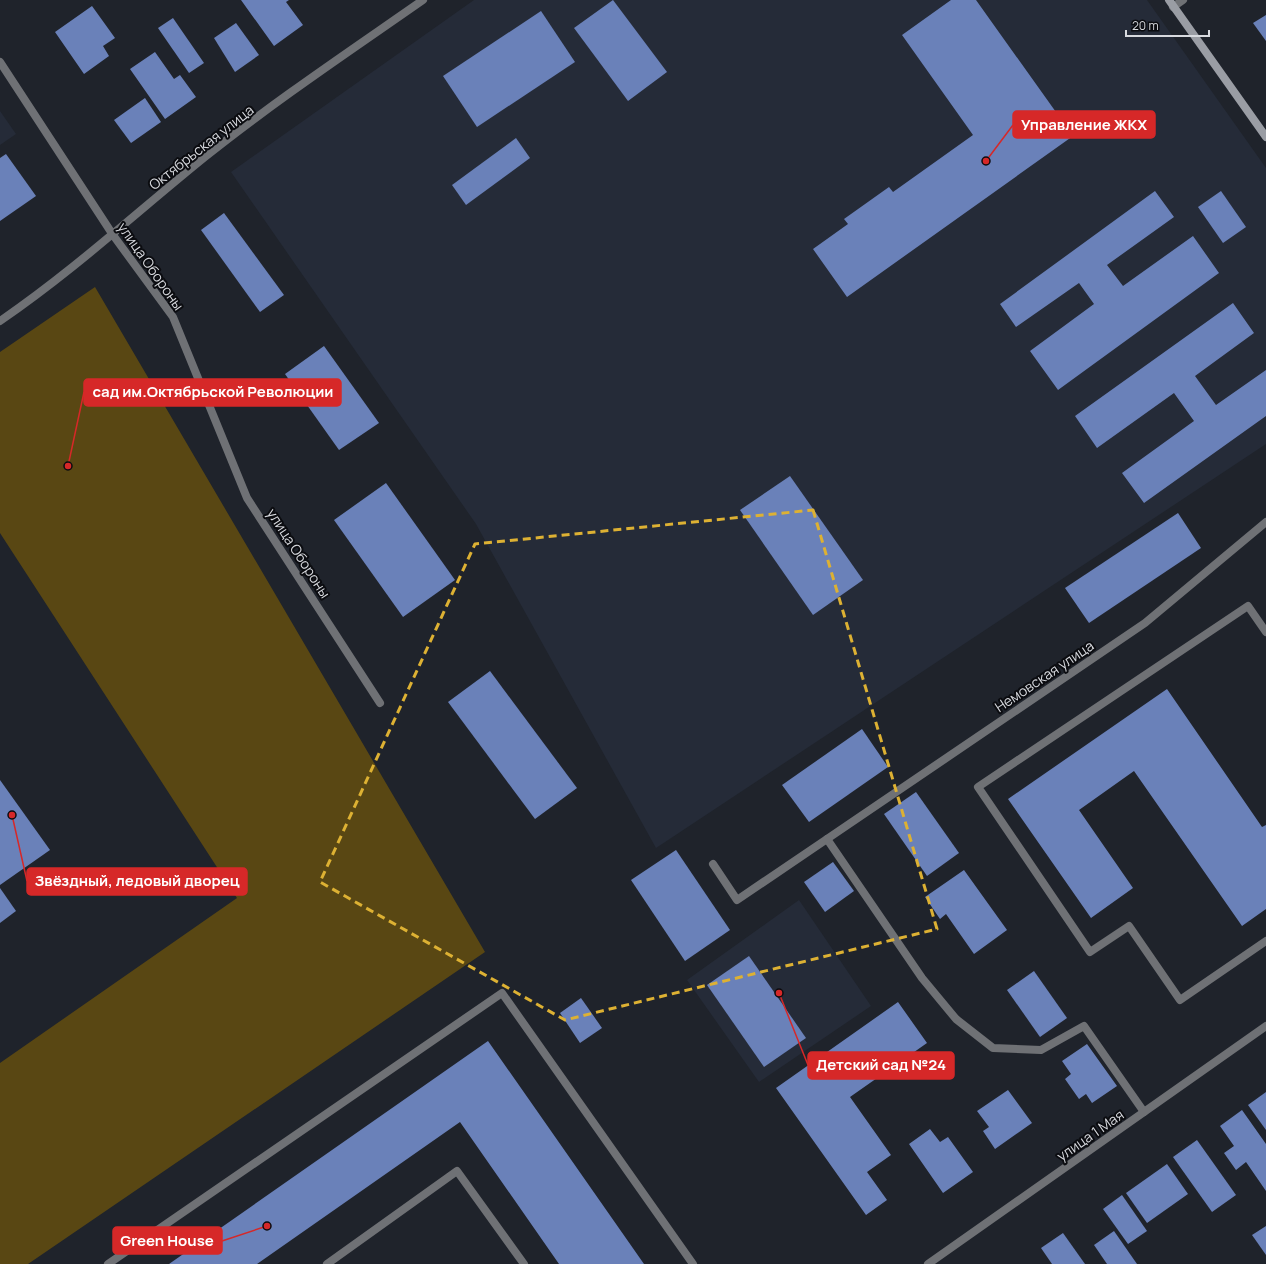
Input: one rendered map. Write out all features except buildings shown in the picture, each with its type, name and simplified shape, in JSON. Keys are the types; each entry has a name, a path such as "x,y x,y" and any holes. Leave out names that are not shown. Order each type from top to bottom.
{"main road":[{"path":"1171,3 1266,137"}],"street":[{"name":"Октябрьская улица","path":"0,321 31,299 113,235 206,157 305,83 423,0"},
{"path":"1171,3 1183,0"},
{"name":"улица Обороны","path":"0,62 113,235 173,317 248,498 380,703"},
{"name":"Немовская улица","path":"713,864 737,900 1145,623 1266,522"},
{"path":"1266,632 1248,606 978,787 1090,952 1129,926 1180,1000 1266,941"},
{"path":"827,838 922,978 956,1019 993,1048 1041,1050 1084,1026 1144,1112"},
{"path":"108,1264 502,993 693,1264"},
{"name":"улица 1 Мая","path":"928,1264 1266,1026"},
{"path":"328,1264 457,1171 524,1264"}],"highlighted area":[{"path":"813,510 937,929 565,1020 320,882 475,544"}],"shaded area":[{"path":"474,0 1147,0 1266,168 1266,444 656,848 476,524 231,172"},
{"path":"0,111 16,134 0,145"},
{"path":"95,287 485,952 28,1264 0,1264 0,1063 237,898 0,533 0,352"},
{"path":"799,900 871,1006 759,1082 687,980"}],"place":[{"name":"Управление ЖКХ","path":"986,161"},
{"name":"сад им.Октябрьской Революции","path":"68,466"},
{"name":"Звёздный, ледовый дворец","path":"12,815"},
{"name":"Детский сад №24","path":"779,993"},
{"name":"Green House","path":"267,1226"}]}
